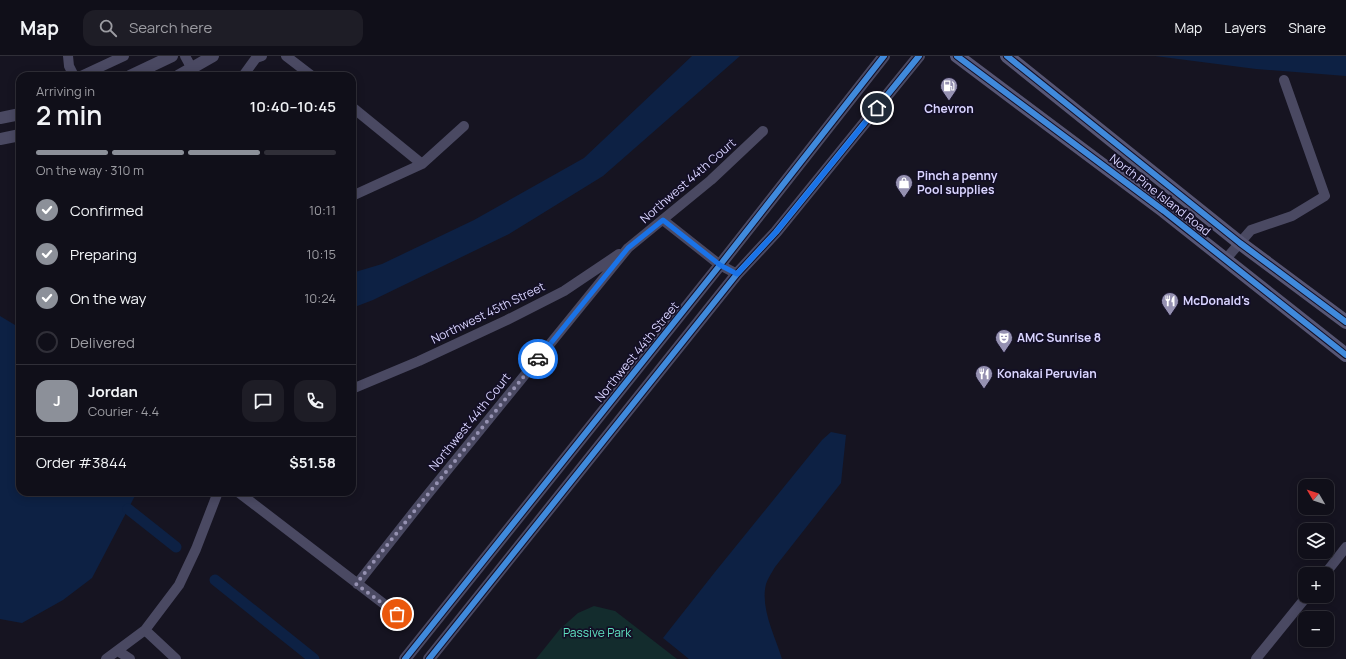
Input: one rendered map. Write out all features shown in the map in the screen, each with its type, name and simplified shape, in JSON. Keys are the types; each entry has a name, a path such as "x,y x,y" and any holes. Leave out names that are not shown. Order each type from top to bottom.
{"main road":[{"name":"North Pine Island Road","path":"958,56 1164,212 1346,355"},
{"name":"North Pine Island Road","path":"1007,56 1240,243 1346,322"}],"street":[{"path":"68,56 69,66 72,72"},
{"path":"90,72 124,56"},
{"path":"138,72 172,56"},
{"path":"185,56 194,72 213,56"},
{"path":"245,72 256,58 262,56"},
{"path":"286,56 307,72"},
{"name":"Northwest 44th Street","path":"405,659 720,265 884,56"},
{"path":"429,659 737,274 781,226 919,56"},
{"path":"1225,260 1251,230 1292,216 1324,196 1284,80"},
{"path":"356,110 422,164"},
{"path":"0,118 16,115"},
{"path":"356,194 422,164 464,126"},
{"name":"Northwest 44th Court","path":"356,584 628,248 711,180 763,131"},
{"path":"0,139 16,136"},
{"path":"663,220 720,265 737,274"},
{"name":"Northwest 45th Street","path":"356,387 419,361 507,320 564,291 628,248"},
{"path":"106,659 145,630 179,585 196,549 216,496"},
{"path":"243,496 397,614"},
{"path":"1330,567 1346,547"},
{"path":"1256,659 1301,603"},
{"path":"145,630 176,659"},
{"path":"118,651 130,659"}],"green space":[{"name":"Passive Park","path":"594,606 615,611 677,659 536,659 560,629 578,613"}],"water":[{"path":"692,56 740,56 603,176 509,234 373,300 356,306 356,272 382,264 474,220 584,158"},
{"path":"1155,56 1346,56 1346,76 1256,69"},
{"path":"0,316 16,326 16,496 135,496 92,578 63,600 22,623 0,619"},
{"path":"831,432 846,435 841,483 775,567 766,584 765,603 772,631 782,659 689,659 663,638 822,440"}],"waterway":[{"path":"128,509 176,547"},
{"path":"215,580 314,659"}],"cycle path":[{"path":"405,659 720,265 884,56"},
{"path":"429,659 737,274 776,232 919,56"},
{"path":"957,56 1164,211 1346,355"},
{"path":"1007,56 1240,243 1346,322"}],"way so far":[{"path":"397,614 356,584 538,359"}],"place":[{"name":"Chevron","path":"949,101"},
{"name":"Pinch a penny Pool supplies","path":"904,198"},
{"name":"McDonald's","path":"1170,316"},
{"name":"AMC Sunrise 8","path":"1004,353"},
{"name":"Konakai Peruvian","path":"984,389"}],"route":[{"path":"538,359 628,248 663,220 720,265 737,274 776,232 877,108"}]}
